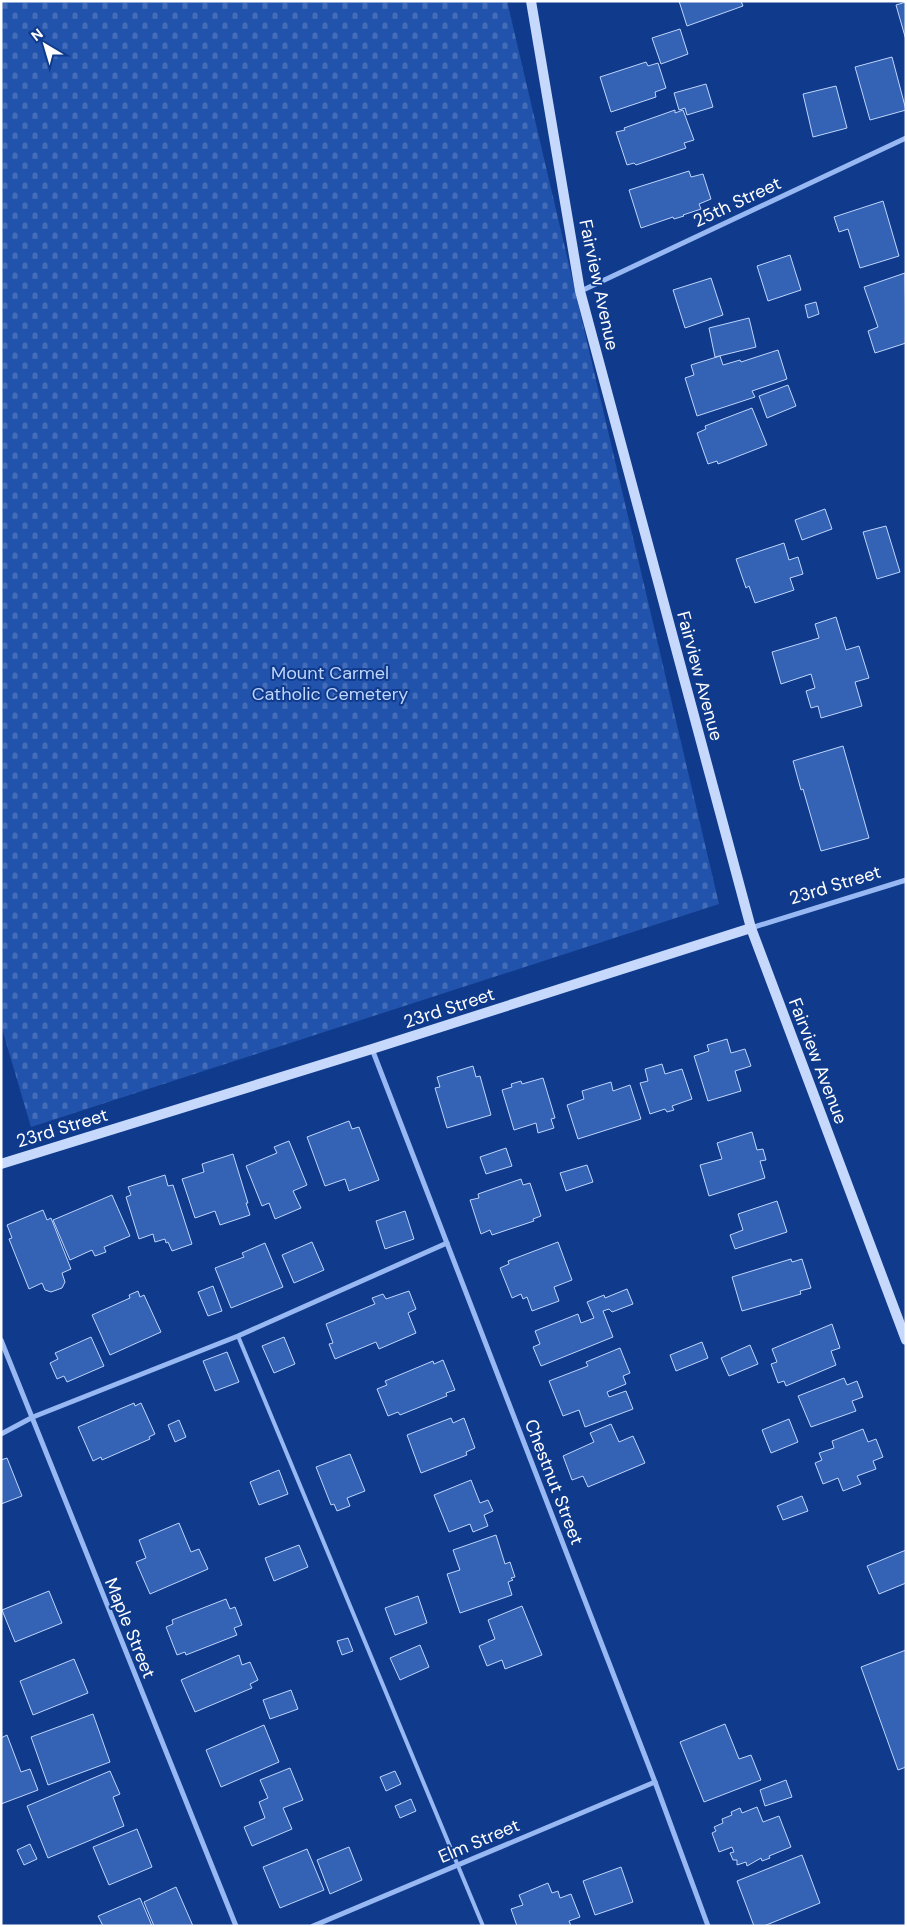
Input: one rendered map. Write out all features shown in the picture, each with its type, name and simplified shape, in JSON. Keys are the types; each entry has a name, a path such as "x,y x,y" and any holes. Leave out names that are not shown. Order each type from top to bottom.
{"street":[{"name":"Fairview Avenue","path":"531,1 580,291 751,928 906,1340"},
{"name":"25th Street","path":"580,291 906,138"},
{"name":"23rd Street","path":"1,1164 906,880"},
{"name":"Chestnut Street","path":"372,1049 655,1782 708,1926"},
{"path":"1,1434 33,1416 238,1336 447,1243"},
{"name":"Maple Street","path":"1,1340 236,1926"},
{"name":"Elm Street","path":"313,1926 655,1782"}],"lane":[{"path":"238,1336 483,1926"}],"green space":[{"name":"Mount Carmel Catholic Cemetery","path":"1,1 507,1 719,904 31,1127 1,1025"}],"building":[{"path":"679,1 741,1 743,6 687,26"},
{"path":"906,2 906,40 896,5"},
{"path":"680,29 688,54 661,64 652,38"},
{"path":"892,57 906,110 870,120 855,67"},
{"path":"646,62 648,66 658,63 666,88 655,92 656,97 611,112 600,77"},
{"path":"706,84 713,107 687,115 685,108 679,110 674,93"},
{"path":"836,86 847,128 813,137 803,94"},
{"path":"675,110 675,113 683,110 694,140 684,143 686,148 636,165 634,163 627,165 616,132"},
{"path":"689,171 691,177 703,174 711,199 699,204 701,209 684,216 674,219 673,217 641,228 629,190"},
{"path":"883,201 899,256 860,268 848,229 839,232 834,217"},
{"path":"790,255 801,290 768,301 757,266"},
{"path":"905,273 906,343 875,353 868,331 878,327 864,287"},
{"path":"711,278 723,315 685,328 673,290"},
{"path":"816,302 819,314 808,318 805,305"},
{"path":"749,318 756,347 715,357 709,328"},
{"path":"778,350 787,379 752,391 755,397 697,416 685,378 694,375 691,365 720,356 723,365 740,360 741,362"},
{"path":"788,385 796,406 767,418 759,396"},
{"path":"752,408 767,445 718,464 717,461 708,464 697,433 706,429 705,426"},
{"path":"825,509 832,529 802,540 795,520"},
{"path":"886,526 900,572 877,579 863,532"},
{"path":"784,543 789,560 798,557 803,574 790,578 794,590 755,603 749,586 746,588 736,559"},
{"path":"836,617 846,650 859,646 869,678 855,682 862,706 821,718 818,706 811,708 806,691 815,688 811,674 781,684 772,652 819,638 815,624"},
{"path":"843,746 869,838 821,851 793,761"},
{"path":"727,1039 731,1053 745,1049 751,1066 735,1071 741,1091 708,1101 694,1056 709,1051 707,1045"},
{"path":"662,1064 665,1074 682,1069 692,1099 672,1106 674,1110 667,1112 665,1109 650,1114 640,1083 648,1081 645,1069"},
{"path":"473,1066 476,1077 480,1076 491,1115 447,1128 435,1088 440,1087 437,1077"},
{"path":"543,1078 555,1118 551,1119 554,1128 538,1133 536,1123 514,1130 502,1090 512,1087 511,1084 521,1081 522,1084"},
{"path":"611,1082 613,1091 630,1085 641,1119 578,1139 567,1105 584,1099 582,1091"},
{"path":"349,1121 352,1129 359,1127 379,1180 349,1191 345,1179 325,1186 307,1137"},
{"path":"752,1132 757,1150 763,1149 766,1160 760,1161 765,1178 709,1196 700,1165 722,1159 717,1143"},
{"path":"289,1141 307,1185 293,1191 301,1208 275,1219 269,1203 262,1206 246,1166 277,1153 274,1147"},
{"path":"506,1148 512,1166 486,1174 480,1157"},
{"path":"233,1154 250,1215 220,1225 215,1211 195,1218 182,1179 204,1172 202,1164"},
{"path":"587,1165 593,1182 566,1191 560,1173"},
{"path":"165,1175 168,1186 173,1185 192,1244 172,1251 165,1239 155,1242 153,1234 139,1239 126,1197 131,1195 128,1187"},
{"path":"521,1179 523,1185 530,1183 541,1216 533,1219 534,1221 492,1235 490,1230 481,1234 470,1200 479,1198 478,1194"},
{"path":"112,1195 130,1236 104,1247 106,1252 95,1256 92,1250 70,1260 53,1220"},
{"path":"777,1201 787,1232 735,1249 730,1235 743,1230 738,1214"},
{"path":"43,1210 47,1220 51,1218 71,1269 62,1273 65,1282 62,1288 51,1292 45,1290 42,1283 29,1289 9,1239 12,1238 7,1225"},
{"path":"405,1211 414,1239 385,1249 376,1221"},
{"path":"312,1242 324,1270 294,1283 282,1255"},
{"path":"558,1242 572,1280 554,1287 559,1301 532,1311 527,1297 523,1299 521,1294 512,1298 500,1268 509,1264 508,1261"},
{"path":"265,1243 283,1287 231,1308 215,1268 244,1257 242,1253"},
{"path":"791,1259 792,1262 802,1259 811,1288 800,1291 801,1294 742,1311 732,1277"},
{"path":"213,1286 222,1311 208,1316 198,1292"},
{"path":"627,1289 633,1304 612,1312 609,1309 603,1311 613,1337 541,1366 533,1347 540,1344 535,1331 578,1314 581,1323 594,1318 587,1302 604,1295 605,1298"},
{"path":"138,1291 140,1297 144,1295 161,1332 110,1355 92,1315 130,1298 129,1295"},
{"path":"409,1291 416,1309 408,1313 416,1333 379,1349 376,1342 335,1359 329,1344 333,1343 326,1324 375,1304 372,1298 383,1294 386,1299"},
{"path":"832,1324 840,1348 831,1351 836,1365 786,1386 784,1381 778,1383 771,1364 777,1362 772,1349"},
{"path":"91,1337 104,1366 67,1382 64,1376 57,1379 50,1363 58,1359 55,1353"},
{"path":"284,1337 295,1364 274,1373 262,1346"},
{"path":"702,1342 708,1358 676,1371 670,1355"},
{"path":"750,1345 758,1364 729,1376 721,1358"},
{"path":"620,1348 630,1373 623,1376 626,1384 607,1392 609,1397 626,1391 633,1409 585,1427 579,1410 563,1416 549,1381 588,1366 586,1362"},
{"path":"227,1352 239,1382 215,1391 203,1361"},
{"path":"443,1360 455,1390 446,1393 447,1396 400,1415 398,1412 388,1416 377,1389 387,1385 385,1381 433,1361 434,1364"},
{"path":"844,1378 847,1385 857,1381 863,1397 852,1401 856,1411 811,1427 798,1396"},
{"path":"134,1403 135,1406 141,1403 155,1434 149,1437 150,1439 102,1460 101,1457 93,1461 78,1427"},
{"path":"451,1418 453,1423 464,1418 475,1448 466,1452 467,1455 421,1473 407,1435"},
{"path":"789,1419 798,1442 771,1453 762,1430"},
{"path":"179,1420 186,1437 175,1442 168,1425"},
{"path":"611,1424 619,1442 633,1436 645,1463 588,1487 583,1476 572,1480 563,1456 594,1442 590,1433"},
{"path":"863,1429 868,1442 876,1439 883,1457 873,1461 876,1469 857,1476 861,1484 843,1491 838,1478 823,1484 815,1463 822,1460 819,1453 834,1448 832,1441"},
{"path":"350,1454 365,1491 347,1498 350,1506 337,1511 334,1504 331,1505 316,1467"},
{"path":"7,1458 22,1496 1,1504 1,1460"},
{"path":"279,1470 288,1494 259,1505 250,1482"},
{"path":"471,1480 480,1503 488,1500 493,1511 484,1515 488,1526 473,1532 470,1524 449,1532 434,1495"},
{"path":"802,1496 808,1511 783,1520 777,1506"},
{"path":"179,1523 191,1552 199,1549 208,1569 150,1594 136,1562 146,1558 139,1540"},
{"path":"496,1535 505,1564 510,1562 515,1577 511,1578 513,1580 508,1582 512,1595 460,1613 447,1574 460,1570 453,1550"},
{"path":"299,1545 308,1567 274,1581 265,1558"},
{"path":"906,1550 906,1583 879,1594 867,1566"},
{"path":"49,1591 62,1623 15,1642 2,1610"},
{"path":"418,1596 427,1623 395,1635 385,1608"},
{"path":"226,1599 230,1609 235,1607 242,1625 234,1628 237,1635 186,1655 185,1652 177,1655 166,1627 173,1624 172,1620"},
{"path":"522,1606 542,1655 505,1669 502,1660 487,1666 479,1646 495,1639 488,1620"},
{"path":"348,1638 353,1651 342,1655 337,1641"},
{"path":"420,1645 429,1667 400,1680 390,1658"},
{"path":"906,1650 906,1767 898,1770 861,1667"},
{"path":"239,1655 242,1665 250,1662 258,1680 250,1684 252,1688 195,1712 181,1680"},
{"path":"74,1659 88,1693 33,1715 20,1681"},
{"path":"291,1690 298,1709 270,1719 263,1700"},
{"path":"93,1714 110,1762 48,1785 31,1737"},
{"path":"725,1724 739,1759 751,1755 761,1780 704,1802 680,1742"},
{"path":"264,1725 279,1762 221,1787 206,1750"},
{"path":"7,1735 21,1772 30,1769 38,1790 1,1804 1,1738"},
{"path":"290,1768 303,1800 283,1808 292,1829 252,1846 244,1827 265,1818 259,1802 268,1798 260,1780"},
{"path":"110,1771 120,1794 113,1797 124,1826 48,1858 27,1806"},
{"path":"395,1771 401,1784 386,1791 380,1777"},
{"path":"786,1780 792,1797 765,1806 760,1790"},
{"path":"411,1799 416,1811 400,1818 395,1806"},
{"path":"757,1807 763,1822 779,1816 791,1847 762,1861 761,1858 747,1866 746,1862 737,1865 737,1860 733,1860 730,1853 734,1852 732,1847 719,1852 712,1833 716,1831 714,1827 723,1823 722,1819 732,1815 731,1812 740,1808 742,1813"},
{"path":"137,1829 152,1867 109,1885 93,1847"},
{"path":"30,1844 37,1859 24,1865 17,1850"},
{"path":"349,1847 362,1880 330,1894 317,1860"},
{"path":"307,1849 324,1890 280,1908 263,1867"},
{"path":"802,1855 820,1903 764,1926 754,1926 737,1881"},
{"path":"621,1867 633,1902 595,1915 583,1881"},
{"path":"548,1883 552,1893 558,1891 560,1898 571,1894 580,1917 569,1921 571,1926 517,1926 511,1909 523,1905 519,1895"},
{"path":"176,1887 193,1926 154,1926 144,1902"},
{"path":"140,1898 152,1926 103,1926 98,1916"}]}
